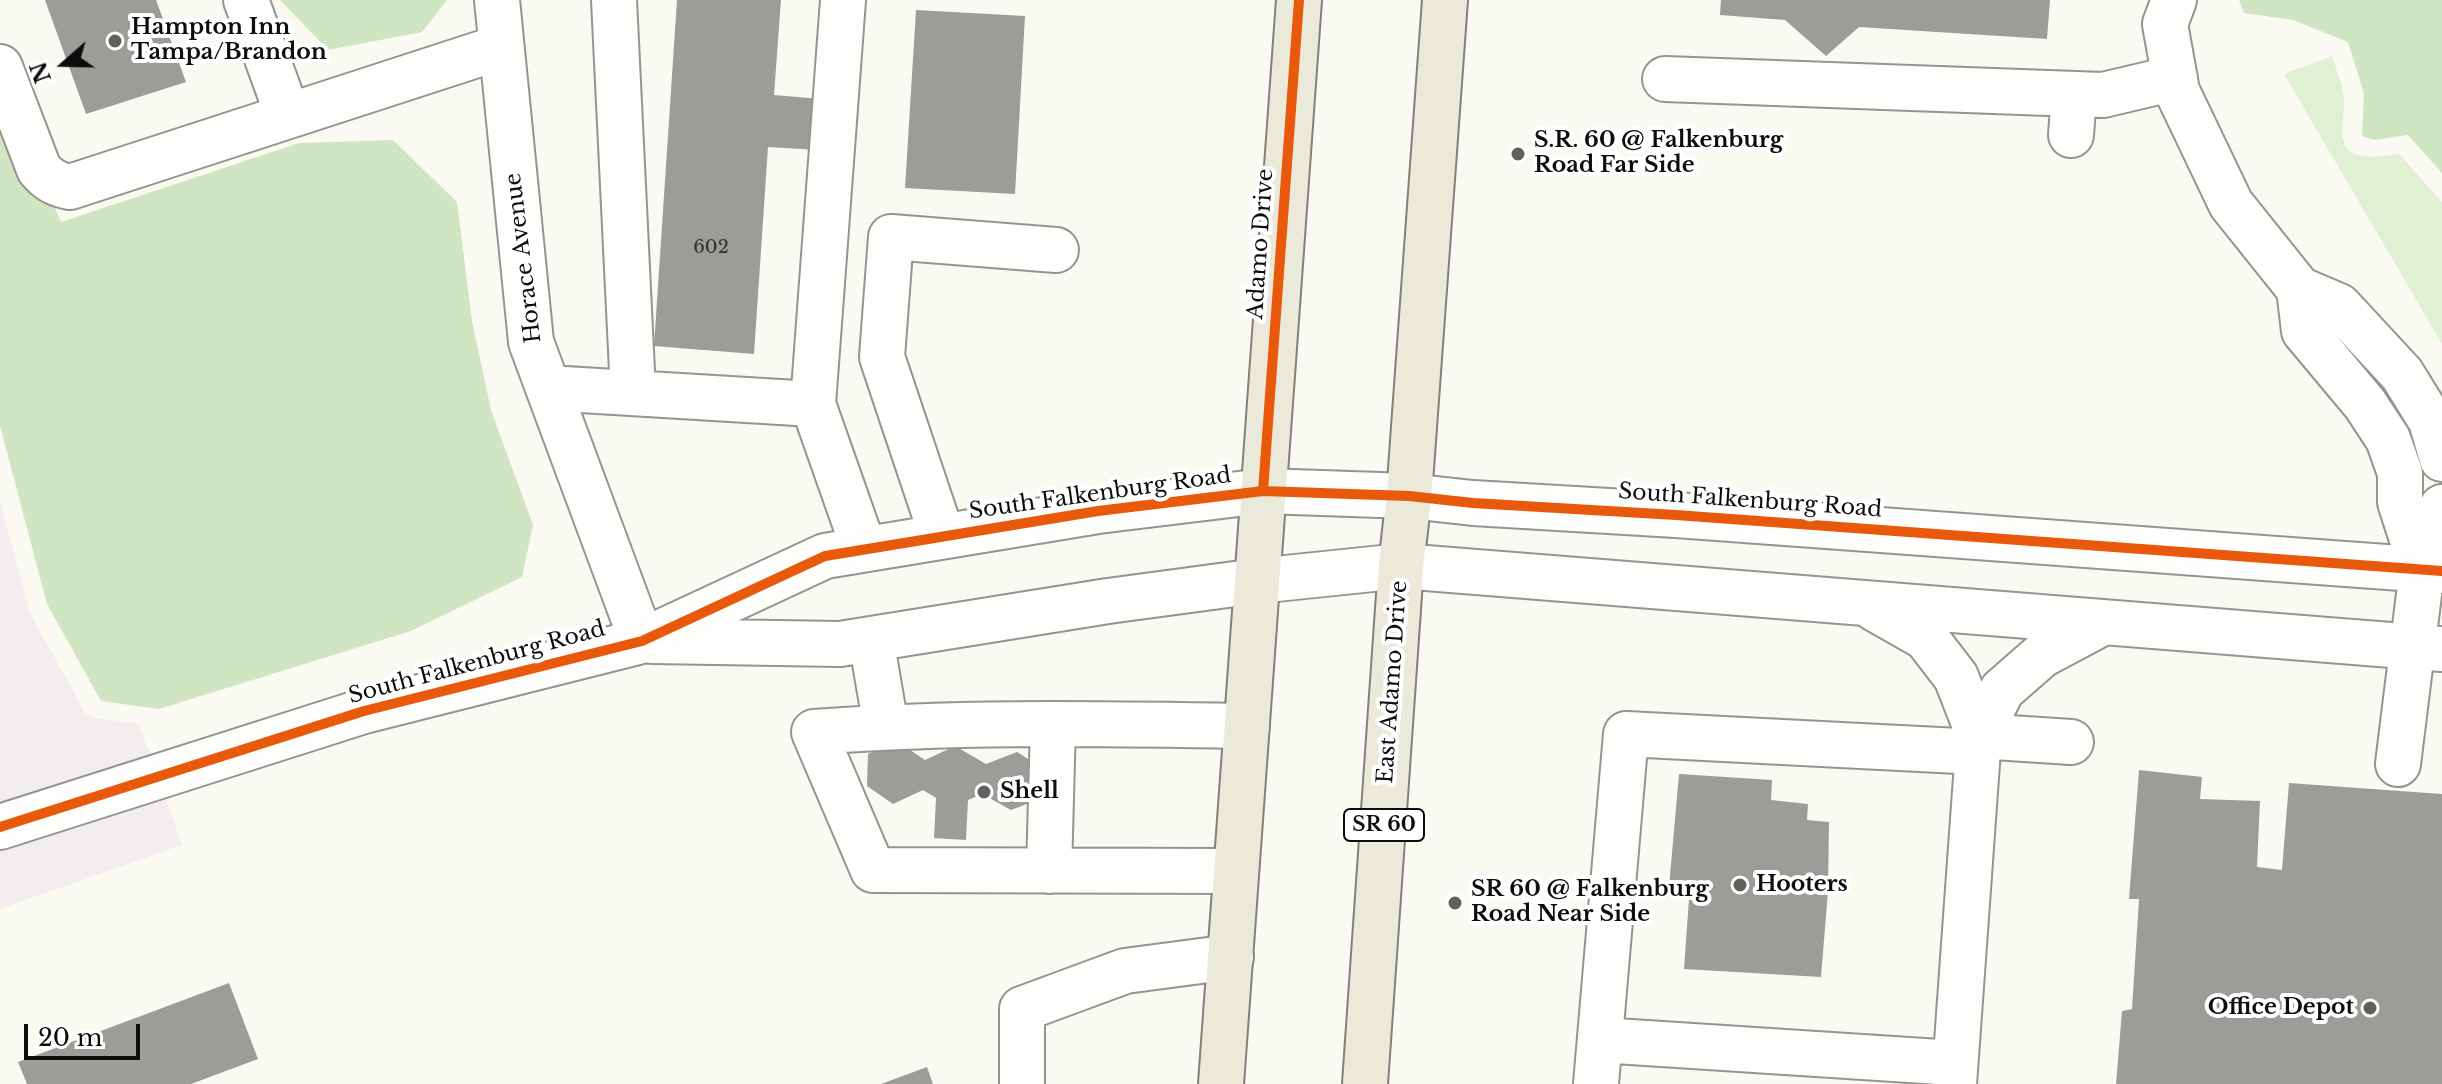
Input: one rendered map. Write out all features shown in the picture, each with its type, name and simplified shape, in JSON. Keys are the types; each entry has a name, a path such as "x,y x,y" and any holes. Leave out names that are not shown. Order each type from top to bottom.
{"main road":[{"name":"Adamo Drive","path":"1257,581 1299,0"},
{"name":"SR 60","path":"1401,566 1409,496 1445,0"},
{"name":"East Adamo Drive","path":"1365,1084 1401,566"},
{"path":"1221,1084 1257,581"}],"street":[{"path":"246,0 288,116"},
{"name":"Horace Avenue","path":"497,0 531,342 642,641"},
{"path":"614,0 633,392"},
{"path":"843,0 813,404 864,549"},
{"path":"2174,0 2165,24 2177,91 2231,204 2299,289 2339,306 2402,374 2431,421 2442,459"},
{"path":"0,67 39,169 48,179 70,187 501,47"},
{"path":"1665,79 1837,104 2072,115 2103,95 2175,78"},
{"path":"942,536 882,357 891,237 1056,250"},
{"path":"2299,289 2304,331 2365,404 2388,439 2400,473 2400,502 2432,570"},
{"path":"548,388 813,404"},
{"name":"South Falkenburg Road","path":"0,827 364,711 642,641 825,556 1098,511 1263,491 1409,496 2432,570"},
{"path":"2398,764 2426,648 2432,570 2442,507"},
{"name":"South Falkenburg Road","path":"642,641 840,644 1108,601 1401,566 2426,648"},
{"path":"1866,603 1926,638 1956,677 1978,744"},
{"path":"1600,1040 1955,1074 1978,744 2002,690 2042,655 2104,622"},
{"path":"871,639 886,727"},
{"path":"1049,871 1053,724"},
{"path":"1236,871 873,870 814,732 886,727 1053,724 1247,726"},
{"path":"1596,1084 1626,734 1978,744 2071,742"},
{"path":"1022,1084 1022,1009 1125,971 1231,957"}],"shaded area":[{"path":"0,501 30,613 86,714 139,724 151,757 0,807"},
{"path":"164,795 182,845 0,909 0,849"}],"green space":[{"path":"280,0 447,0 422,32 328,50"},
{"path":"2239,0 2442,0 2442,173 2408,135 2374,140 2362,136 2364,94 2348,42 2293,20 2244,13"},
{"path":"2332,56 2344,95 2343,139 2346,147 2358,155 2399,154 2442,202 2442,344 2284,74"},
{"path":"0,78 61,222 299,143 393,140 457,202 472,321 491,410 533,525 522,577 411,631 159,709 101,701 47,604 0,426"}],"building":[{"name":"Hampton Inn Tampa/Brandon","path":"45,0 156,0 186,82 86,114"},
{"path":"677,0 781,0 774,95 821,99 818,150 768,147 754,354 654,346"},
{"path":"1721,0 2050,0 2047,39 1859,27 1826,56 1785,20 1720,15"},
{"path":"916,10 1025,16 1015,194 905,188"},
{"name":"Shell","path":"898,742 925,760 955,746 986,764 1017,752 1044,769 1040,799 1011,810 982,794 968,800 966,840 934,838 936,798 923,790 893,804 867,786 868,754"},
{"path":"2139,770 2202,777 2200,799 2260,801 2257,867 2282,870 2289,783 2442,794 2442,1084 2116,1084 2122,1011 2132,1009 2139,899 2129,899"},
{"path":"1679,774 1772,780 1771,800 1808,804 1807,820 1829,822 1828,891 1821,977 1684,969 1689,899 1668,898"},
{"path":"229,983 258,1059 191,1084 27,1084 18,1062"},
{"path":"927,1067 933,1084 881,1084"}],"cycle path":[{"path":"1263,491 1299,0"},
{"path":"0,827 364,711 642,641 825,556 1098,511 1263,491 1409,496 2442,571"}],"place":[{"name":"Hampton Inn Tampa/Brandon","path":"115,41"},
{"name":"S.R. 60 @ Falkenburg Road Far Side","path":"1518,154"},
{"name":"Shell","path":"984,792"},
{"name":"Hooters","path":"1740,885"},
{"name":"SR 60 @ Falkenburg Road Near Side","path":"1455,903"},
{"name":"Office Depot","path":"2370,1008"}]}
